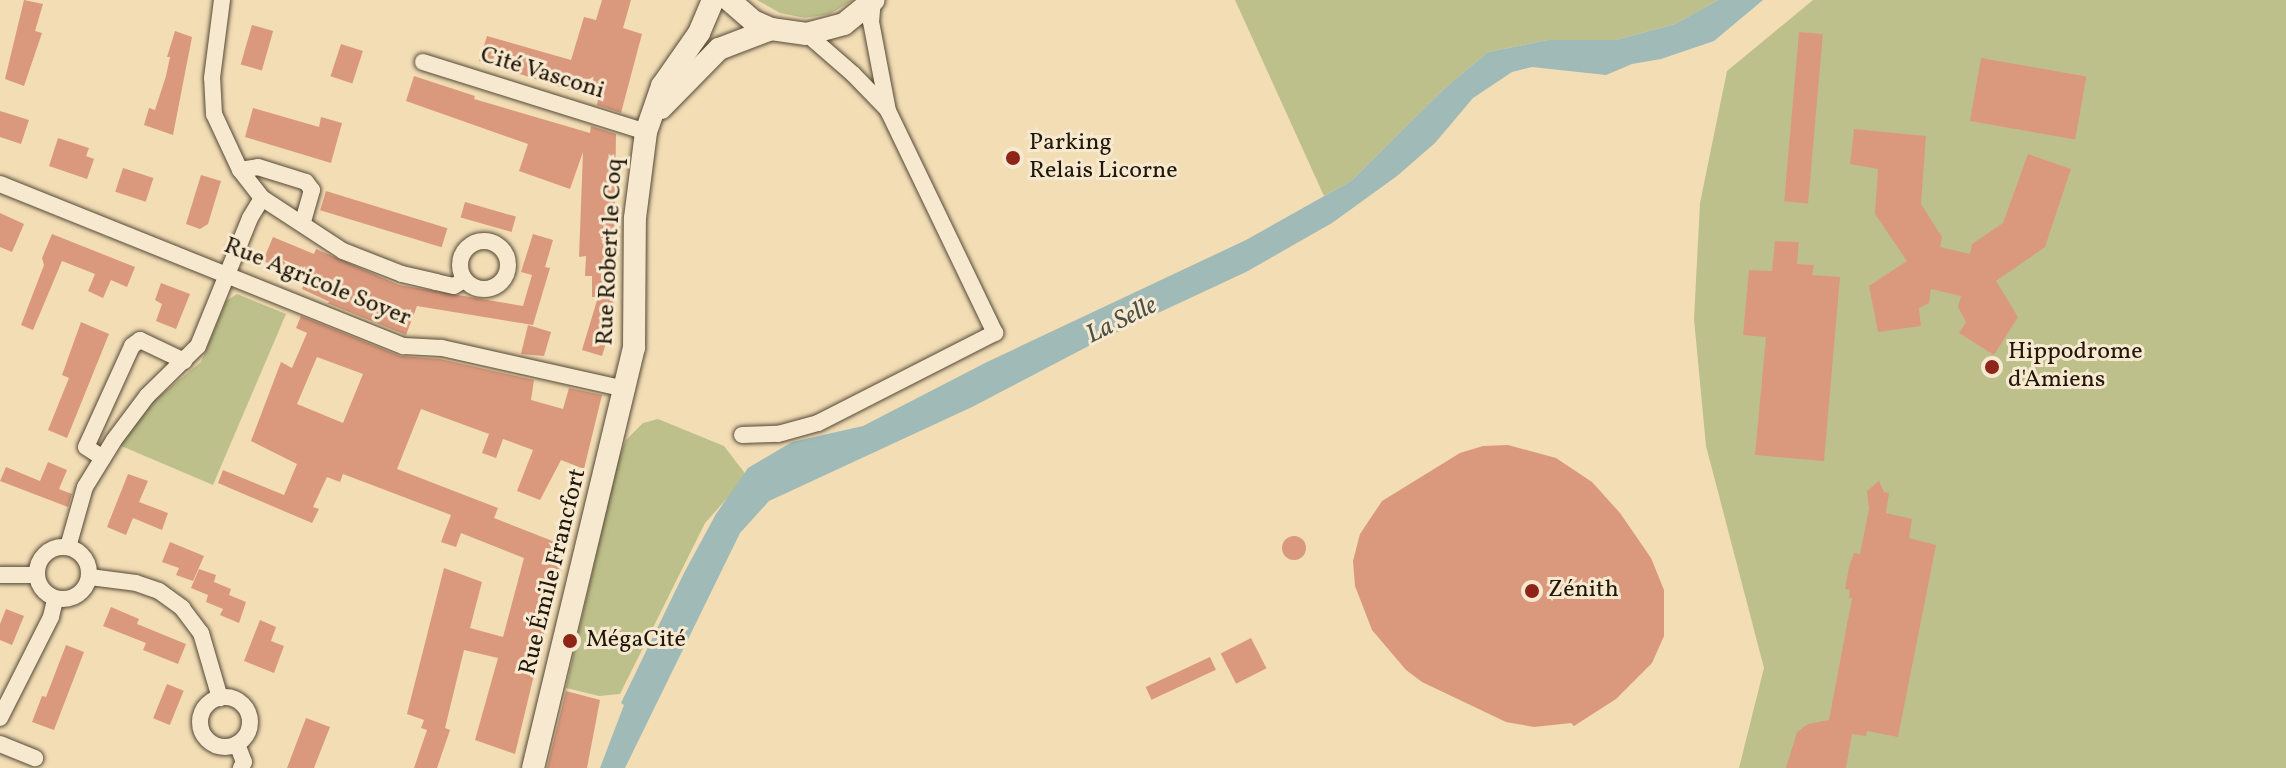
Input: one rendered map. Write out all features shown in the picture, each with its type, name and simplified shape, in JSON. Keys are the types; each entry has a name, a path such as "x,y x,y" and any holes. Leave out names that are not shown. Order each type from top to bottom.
{"street":[{"path":"222,0 212,78 214,114 240,170 262,198 343,251 402,274 454,286 464,280"},
{"name":"Rue Robert le Coq","path":"626,389 634,348 635,218 649,125 662,86 699,33 713,0"},
{"path":"729,0 753,21 771,29 807,34 844,24 874,0"},
{"path":"742,435 778,434 818,423 995,333 888,111 871,22 874,0"},
{"path":"649,125 719,49 771,29"},
{"path":"807,34 853,74 888,111"},
{"name":"Cité Vasconi","path":"423,62 649,125"},
{"path":"240,170 258,167 306,182 312,190 303,222"},
{"name":"Rue Agricole Soyer","path":"0,184 404,346 442,348 626,389"},
{"path":"68,547 85,487 103,458 147,396 198,346 250,218 262,198"},
{"path":"103,458 86,447 132,346 140,340 184,361"},
{"name":"Rue Émile Francfort","path":"533,768 626,389"},
{"path":"68,547 80,553 88,563 90,577 84,591 71,599 55,599 39,585 36,575 45,553 68,547"},
{"path":"0,575 36,575"},
{"path":"90,577 136,583 159,591 182,608 201,633 220,698"},
{"path":"0,718 51,617 55,599"},
{"path":"220,698 235,700 247,710 250,725 237,744 212,744 202,731 201,714 212,701 220,698"},
{"path":"0,744 35,758"},
{"path":"237,744 244,762 241,768"}],"green space":[{"path":"757,0 853,0 830,14 805,18 780,13"},
{"path":"1235,0 1718,0 1675,24 1616,40 1548,40 1488,52 1444,89 1351,181 1324,196"},
{"name":"Hippodrome d'Amiens","path":"1813,0 2286,0 2286,768 1739,768 1764,668 1706,446 1694,319 1700,203 1727,71"},
{"path":"237,294 286,314 213,485 119,445 151,403 201,362 226,301"},
{"path":"658,419 724,446 747,476 705,523 620,694 599,696 566,688 617,463 626,440 643,423"}],"water":[{"name":"La Selle","path":"1718,0 1763,0 1714,41 1661,59 1632,64 1606,75 1532,67 1512,72 1473,98 1435,143 1397,176 1332,223 1246,272 1100,340 972,407 769,501 740,533 625,768 600,768 624,705 621,703 684,573 716,514 748,468 792,442 863,426 987,362 1246,240 1351,181 1444,89 1488,52 1548,40 1616,40 1675,24"}],"building":[{"path":"24,0 43,4 35,31 42,33 24,86 5,79"},
{"path":"602,0 631,0 623,28 642,34 621,113 597,105 598,99 479,61 487,36 571,60 584,17 596,20"},
{"path":"252,25 273,31 262,70 241,64"},
{"path":"175,31 192,37 173,135 144,125 149,108 155,110"},
{"path":"1799,32 1823,34 1808,203 1784,201"},
{"path":"341,44 363,51 352,83 330,76"},
{"path":"1981,58 2086,77 2075,140 1970,121"},
{"path":"414,76 475,96 474,99 590,133 591,126 616,134 613,320 602,356 582,350 598,297 592,297 592,276 585,276 586,256 579,257 583,152 570,189 519,171 528,144 406,101"},
{"path":"253,108 319,127 321,117 342,123 331,163 245,137"},
{"path":"0,111 29,120 21,144 0,137"},
{"path":"1854,129 1926,136 1921,204 1942,237 1940,247 1970,254 1972,244 2003,223 2028,154 2071,169 2045,247 1996,281 2018,317 1994,355 1959,333 1966,322 1958,307 1961,296 1931,289 1929,303 1919,308 1921,326 1878,332 1869,286 1907,261 1875,214 1878,169 1850,164"},
{"path":"58,138 89,148 86,156 94,159 87,179 49,166"},
{"path":"123,168 153,178 146,202 115,192"},
{"path":"201,175 221,181 208,224 200,229 186,224"},
{"path":"326,191 447,228 442,247 320,210"},
{"path":"465,202 516,217 512,232 461,217"},
{"path":"0,213 24,224 12,252 0,247"},
{"path":"52,234 135,267 127,287 111,280 103,298 88,291 95,274 62,261 33,330 21,325 44,265 42,258"},
{"path":"533,234 553,240 545,267 550,268 533,325 417,306 406,335 327,303 330,302 302,289 306,278 263,261 273,237 314,254 316,249 399,285 523,306 532,275 521,272"},
{"path":"1775,241 1799,242 1797,264 1814,265 1812,275 1840,277 1824,461 1755,455 1766,337 1743,335 1749,270 1772,271"},
{"path":"161,283 190,294 176,329 156,321 162,304 155,300"},
{"path":"301,316 400,356 440,359 534,380 531,400 563,409 569,388 602,395 584,469 561,460 540,500 517,491 533,450 503,439 496,458 482,453 489,434 421,409 397,469 498,508 494,518 565,546 515,754 475,740 498,658 464,650 445,728 450,730 437,768 414,768 427,730 421,728 424,720 407,714 444,568 482,582 470,628 503,637 524,558 461,533 456,547 441,542 451,515 343,474 340,482 327,477 313,507 319,509 312,523 218,483 223,470 284,495 297,464 251,441 281,362 292,368 307,333 296,328","holes":["317,357 363,374 343,423 297,404"]},
{"path":"81,322 109,334 67,438 48,430 69,378 62,375"},
{"path":"528,325 551,332 544,356 521,354"},
{"path":"1508,445 1556,458 1592,482 1620,513 1651,558 1664,590 1664,636 1652,663 1616,699 1574,726 1571,723 1534,727 1506,722 1422,682 1406,670 1372,630 1355,586 1353,561 1360,534 1382,501 1460,453 1483,446"},
{"path":"48,462 67,470 59,489 72,494 68,507 0,481 6,467 40,481"},
{"path":"128,474 148,481 139,502 168,513 162,530 133,518 126,535 107,527"},
{"path":"1879,481 1884,492 1889,493 1886,513 1912,519 1909,538 1936,545 1898,737 1867,731 1866,736 1852,734 1846,768 1786,768 1797,732 1808,724 1829,720 1852,598 1849,598 1850,590 1845,589 1849,567 1854,553 1860,554 1869,509 1867,491"},
{"path":"1294,536 1302,540 1306,548 1302,556 1294,560 1286,556 1282,548 1286,540"},
{"path":"170,542 204,556 193,581 176,575 179,568 162,562"},
{"path":"199,569 216,575 214,582 231,589 229,595 246,602 239,623 220,615 223,609 206,602 208,595 191,588"},
{"path":"111,607 139,619 137,624 186,644 178,664 143,650 146,643 103,626"},
{"path":"6,609 24,616 12,645 0,640 0,624"},
{"path":"260,620 276,627 271,641 284,646 274,673 244,661"},
{"path":"1251,638 1266,668 1236,684 1221,653"},
{"path":"66,645 84,652 54,730 32,722 42,696 46,697"},
{"path":"1210,657 1216,670 1152,700 1146,687"},
{"path":"167,684 184,691 170,725 153,718"},
{"path":"566,691 600,700 587,768 547,768"},
{"path":"306,718 330,727 314,768 287,768"}],"place":[{"name":"Parking Relais Licorne","path":"1013,158"},
{"name":"Hippodrome d'Amiens","path":"1992,367"},
{"name":"Zénith","path":"1532,591"},
{"name":"MégaCité","path":"570,641"}]}
